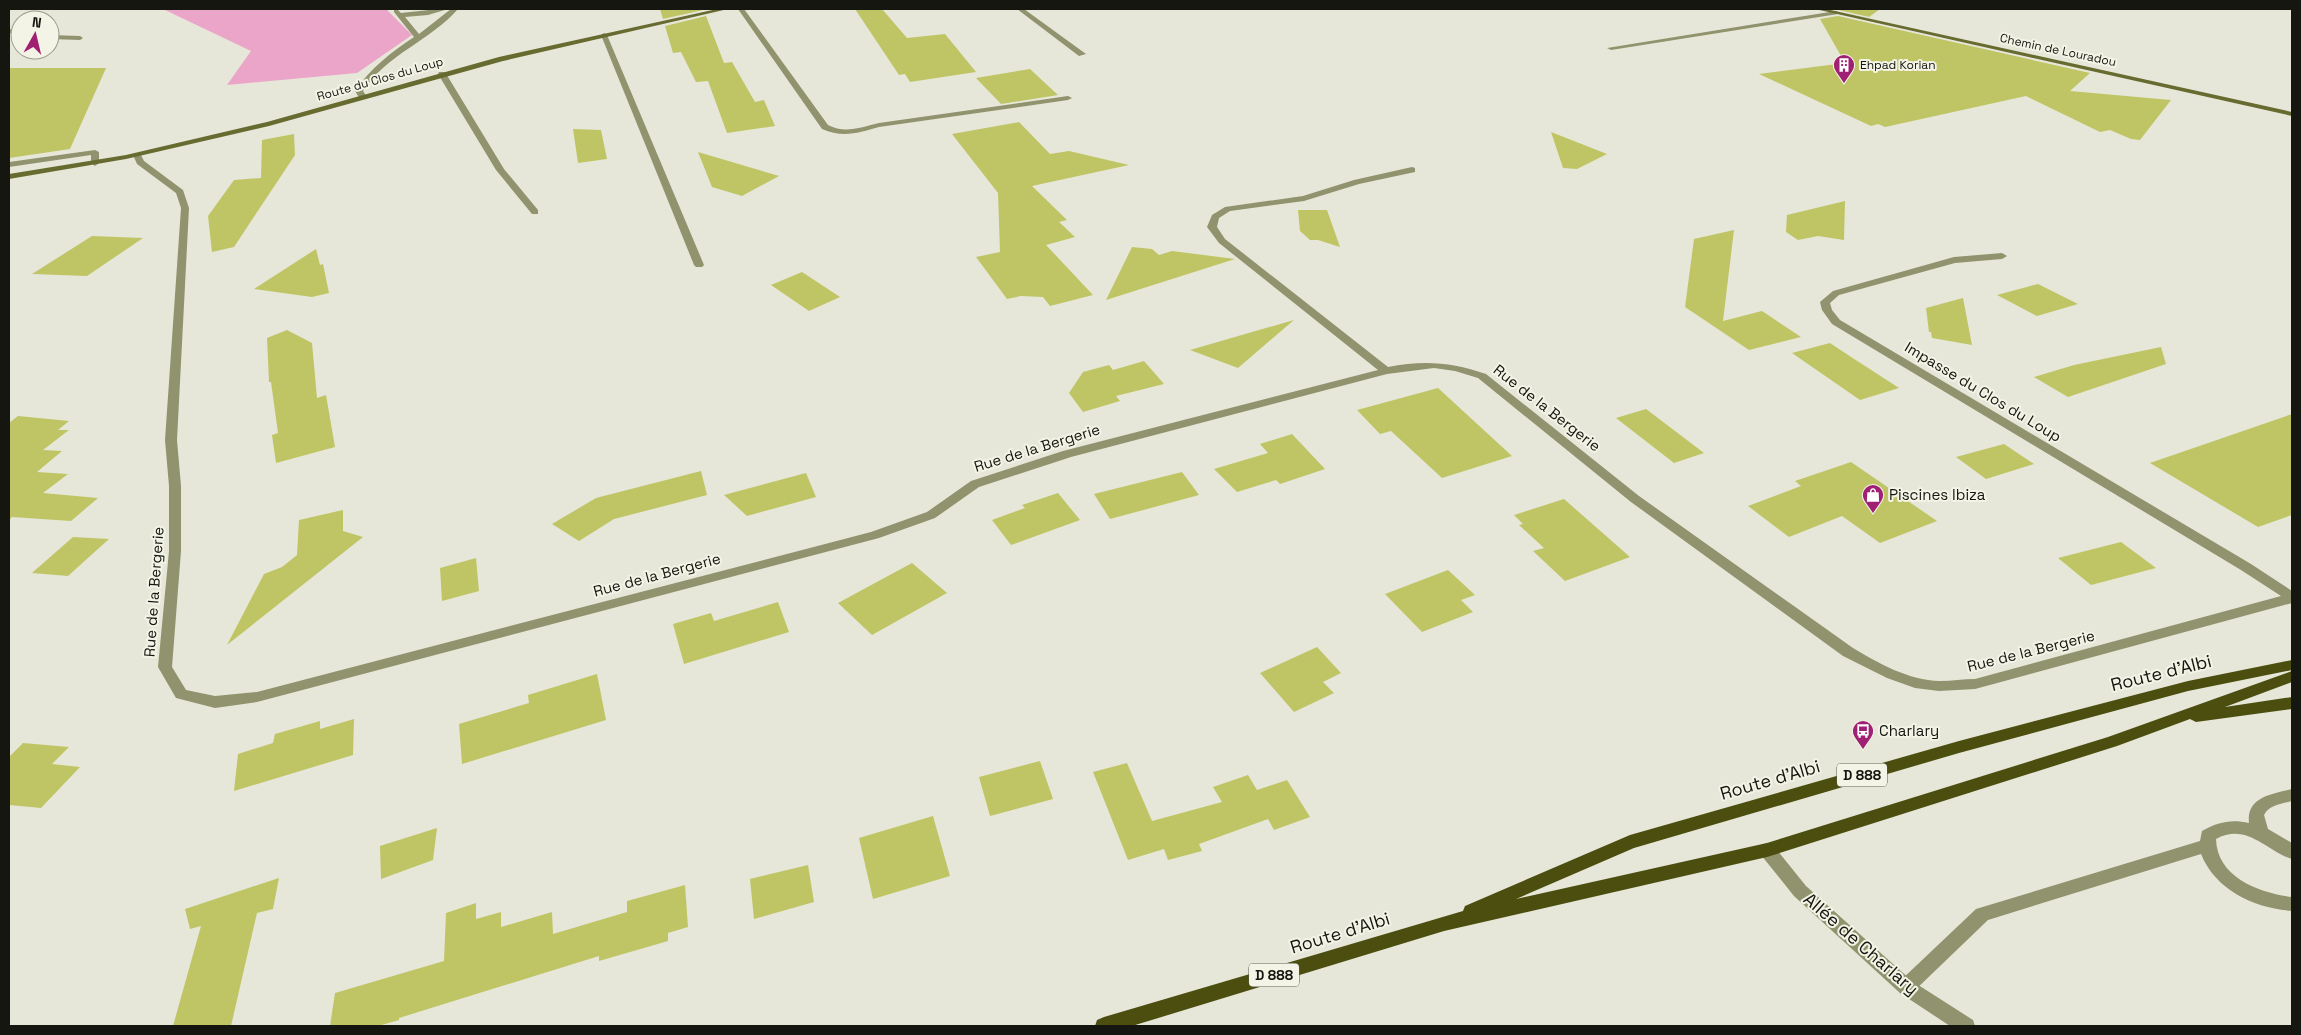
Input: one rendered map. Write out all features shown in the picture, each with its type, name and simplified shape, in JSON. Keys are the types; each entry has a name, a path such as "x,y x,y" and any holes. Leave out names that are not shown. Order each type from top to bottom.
{"main road":[{"name":"Route d'Albi","path":"1444,923 1630,842 1959,747 2188,686 2292,665"},
{"name":"Route d'Albi","path":"1104,1026 1444,923 1767,850 2112,742 2292,676"},
{"path":"2169,720 2292,703"}],"street":[{"path":"394,9 411,27 418,38"},
{"path":"399,15 428,13 445,9"},
{"path":"363,97 359,91 371,72 441,24 455,9"},
{"name":"Route du Clos du Loup","path":"9,177 131,156 269,124 442,74 604,35 725,9"},
{"path":"741,9 825,127 833,132 850,132 879,125 1068,98"},
{"path":"1020,9 1082,54"},
{"name":"Chemin de Louradou","path":"1818,9 2292,114"},
{"path":"1611,48 1836,13"},
{"path":"604,35 699,265"},
{"path":"60,37 80,38"},
{"path":"442,74 500,170 535,212"},
{"path":"9,165 94,152 95,162"},
{"name":"Rue de la Bergerie","path":"131,156 180,192 184,208 171,440 175,486 175,551 165,666 181,694 215,702 257,697 875,535 931,515 975,484 1067,454 1386,371 1437,364 1459,367 1482,376 1635,499 1848,652 1873,667 1905,679 1938,686 1975,684 2292,598"},
{"name":"Route du Clos du Loup","path":"9,171 41,170"},
{"path":"1386,371 1222,241 1212,227 1215,217 1228,209 1304,198 1356,182 1412,170"},
{"name":"Impasse du Clos du Loup","path":"2002,256 1954,260 1836,293 1825,302 1827,310 1836,322 2246,567 2292,598"},
{"path":"2260,833 2254,820 2256,811 2261,804 2292,795"},
{"path":"2292,852 2279,842 2260,833 2229,827 2216,829 2208,836 2206,846 2215,866 2235,884 2266,900 2292,904"},
{"path":"1906,987 1982,914 2206,846"},
{"name":"Allée de Charlary","path":"1767,850 1800,891 1906,987 1966,1026"}],"shaded area":[{"path":"163,9 386,9 412,35 357,73 227,85 251,51"}],"building":[{"path":"660,9 703,9 703,10 663,19"},
{"path":"855,9 882,9 907,38 945,34 976,72 910,82 905,74 899,75"},
{"path":"1834,9 1880,9 1869,17"},
{"path":"706,16 724,63 732,62 755,102 764,100 775,126 727,133 708,81 696,82 681,52 673,53 665,26"},
{"path":"1838,16 2090,73 2070,91 2171,100 2140,140 2131,139 2110,130 2100,132 2026,96 1885,127 1878,124 1871,126 1759,74 1845,63 1820,19"},
{"path":"9,68 106,68 70,149 9,158"},
{"path":"1030,69 1058,95 1001,104 976,78"},
{"path":"1019,122 1050,154 1069,151 1129,165 1032,186 1067,220 1059,222 1075,237 1046,245 1093,295 1050,306 1043,297 1021,296 1007,299 976,257 1000,252 998,193 952,134"},
{"path":"573,129 601,130 607,159 578,163"},
{"path":"1551,132 1607,154 1577,169 1563,168"},
{"path":"294,134 295,155 234,247 212,252 208,216 234,180 261,178 262,140"},
{"path":"698,152 779,176 742,196 712,187"},
{"path":"1845,201 1844,240 1818,236 1798,240 1786,232 1787,215"},
{"path":"1298,210 1327,210 1340,247 1318,240 1310,240 1300,231"},
{"path":"1734,230 1723,321 1762,311 1801,337 1749,350 1685,307 1694,239"},
{"path":"92,236 143,238 87,276 32,274"},
{"path":"1132,247 1152,249 1159,255 1172,251 1235,259 1106,300"},
{"path":"316,249 320,265 323,264 329,293 312,297 254,289"},
{"path":"802,272 840,297 809,311 771,285"},
{"path":"2038,284 2078,304 2037,316 1997,295"},
{"path":"1963,298 1972,345 1932,338 1931,332 1929,332 1926,308"},
{"path":"1294,320 1238,368 1190,350"},
{"path":"287,330 312,343 317,398 326,395 335,447 276,463 272,435 278,433 271,382 269,382 267,338"},
{"path":"1830,343 1899,388 1860,400 1792,353"},
{"path":"2161,347 2166,364 2068,397 2034,377 2074,365"},
{"path":"1144,361 1164,384 1116,396 1120,401 1083,412 1069,393 1083,372 1109,365 1113,370"},
{"path":"1438,388 1512,456 1442,478 1391,431 1380,434 1357,410"},
{"path":"1646,409 1704,453 1674,463 1616,418"},
{"path":"2292,414 2292,515 2258,527 2150,463"},
{"path":"18,416 69,421 58,430 69,430 43,450 62,451 37,472 68,474 43,493 98,498 71,521 12,517 9,520 9,423"},
{"path":"1292,434 1325,469 1280,484 1276,480 1237,492 1214,469 1268,453 1260,444"},
{"path":"2004,444 2034,464 1986,479 1956,457"},
{"path":"1851,462 1937,521 1880,543 1842,516 1789,537 1748,506 1801,486 1795,481"},
{"path":"701,471 707,495 614,519 579,541 552,524 596,498"},
{"path":"1182,472 1199,495 1110,519 1094,494"},
{"path":"806,473 816,497 747,516 724,495"},
{"path":"1058,493 1080,520 1011,545 992,520 1025,508 1022,505"},
{"path":"1564,499 1630,557 1565,581 1533,551 1544,548 1519,525 1523,524 1514,515"},
{"path":"343,510 343,531 363,537 227,645 264,574 282,567 297,555 299,520"},
{"path":"73,537 109,539 68,576 32,573"},
{"path":"2121,542 2156,568 2091,585 2058,558"},
{"path":"476,558 479,591 442,601 440,568"},
{"path":"912,563 947,593 872,635 838,603"},
{"path":"1448,570 1475,595 1461,600 1473,612 1422,632 1385,594"},
{"path":"778,602 789,632 684,664 673,624 711,613 714,621"},
{"path":"1317,647 1341,673 1323,682 1334,693 1294,712 1260,673"},
{"path":"597,674 606,720 462,764 459,724 529,703 528,695"},
{"path":"354,719 353,755 234,791 238,754 273,743 275,734 320,721 320,729"},
{"path":"23,743 69,747 52,764 80,767 41,808 9,805 9,757"},
{"path":"1040,761 1053,799 990,816 979,777"},
{"path":"1127,763 1152,821 1222,802 1213,787 1248,775 1257,790 1287,780 1310,817 1274,830 1268,819 1199,844 1202,851 1168,860 1164,849 1128,860 1093,772"},
{"path":"933,816 950,876 873,899 859,838"},
{"path":"437,828 433,860 381,879 380,846"},
{"path":"808,865 814,902 754,919 750,879"},
{"path":"279,878 273,909 257,913 231,1026 173,1026 201,926 190,929 185,909"},
{"path":"685,885 688,927 668,933 668,941 599,961 599,956 378,1026 330,1026 335,993 444,961 446,913 476,903 476,919 501,912 501,927 552,912 553,934 627,912 627,901"}],"place":[{"name":"Ehpad Korian","path":"1844,84"},
{"name":"Piscines Ibiza","path":"1873,514"},
{"name":"Charlary","path":"1863,750"}]}
